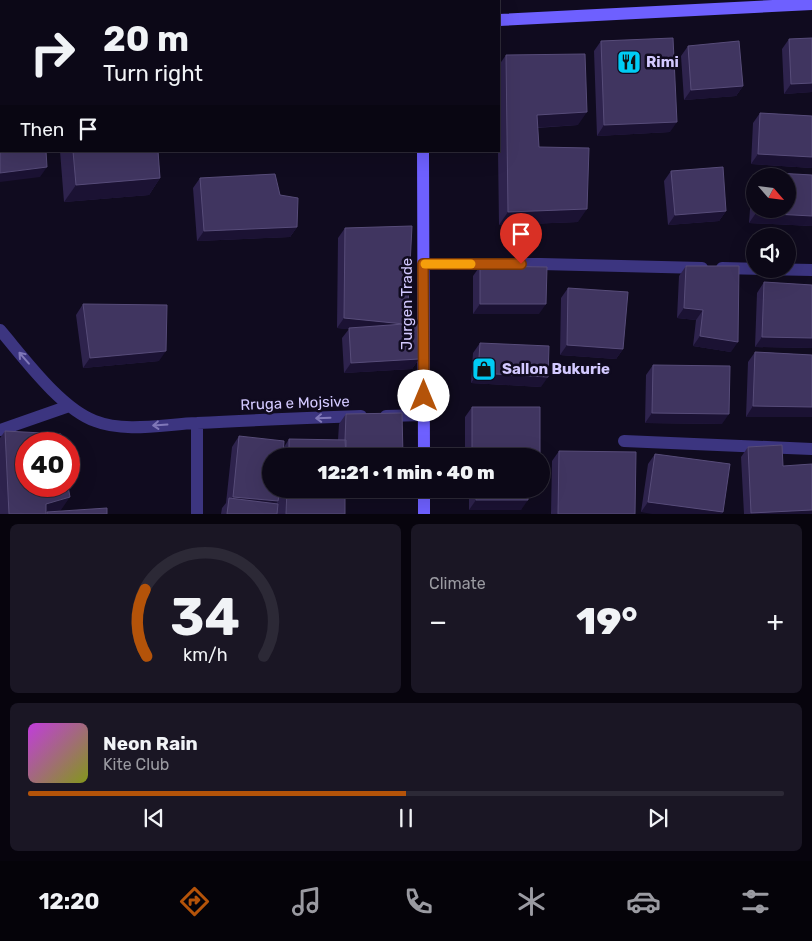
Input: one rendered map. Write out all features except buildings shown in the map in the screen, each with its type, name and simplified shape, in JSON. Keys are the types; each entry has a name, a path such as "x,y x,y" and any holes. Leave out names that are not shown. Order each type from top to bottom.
{"street":[{"path":"500,20 812,4"},
{"name":"Jurgen Trade","path":"423,152 424,448"},
{"path":"423,264 550,264 812,270"},
{"name":"Rruga e Mojsive","path":"0,330 69,406 95,421 118,428 197,423 424,415"},
{"path":"0,430 69,406"},
{"path":"197,423 197,514"},
{"path":"624,441 812,449"},
{"path":"424,498 424,514"}],"slow traffic":[{"path":"425,264 471,264"}],"place":[{"name":"Rimi","path":"629,62"},
{"name":"Sallon Bukurie","path":"484,369"}],"route":[{"path":"424,396 423,264 521,264"}]}
